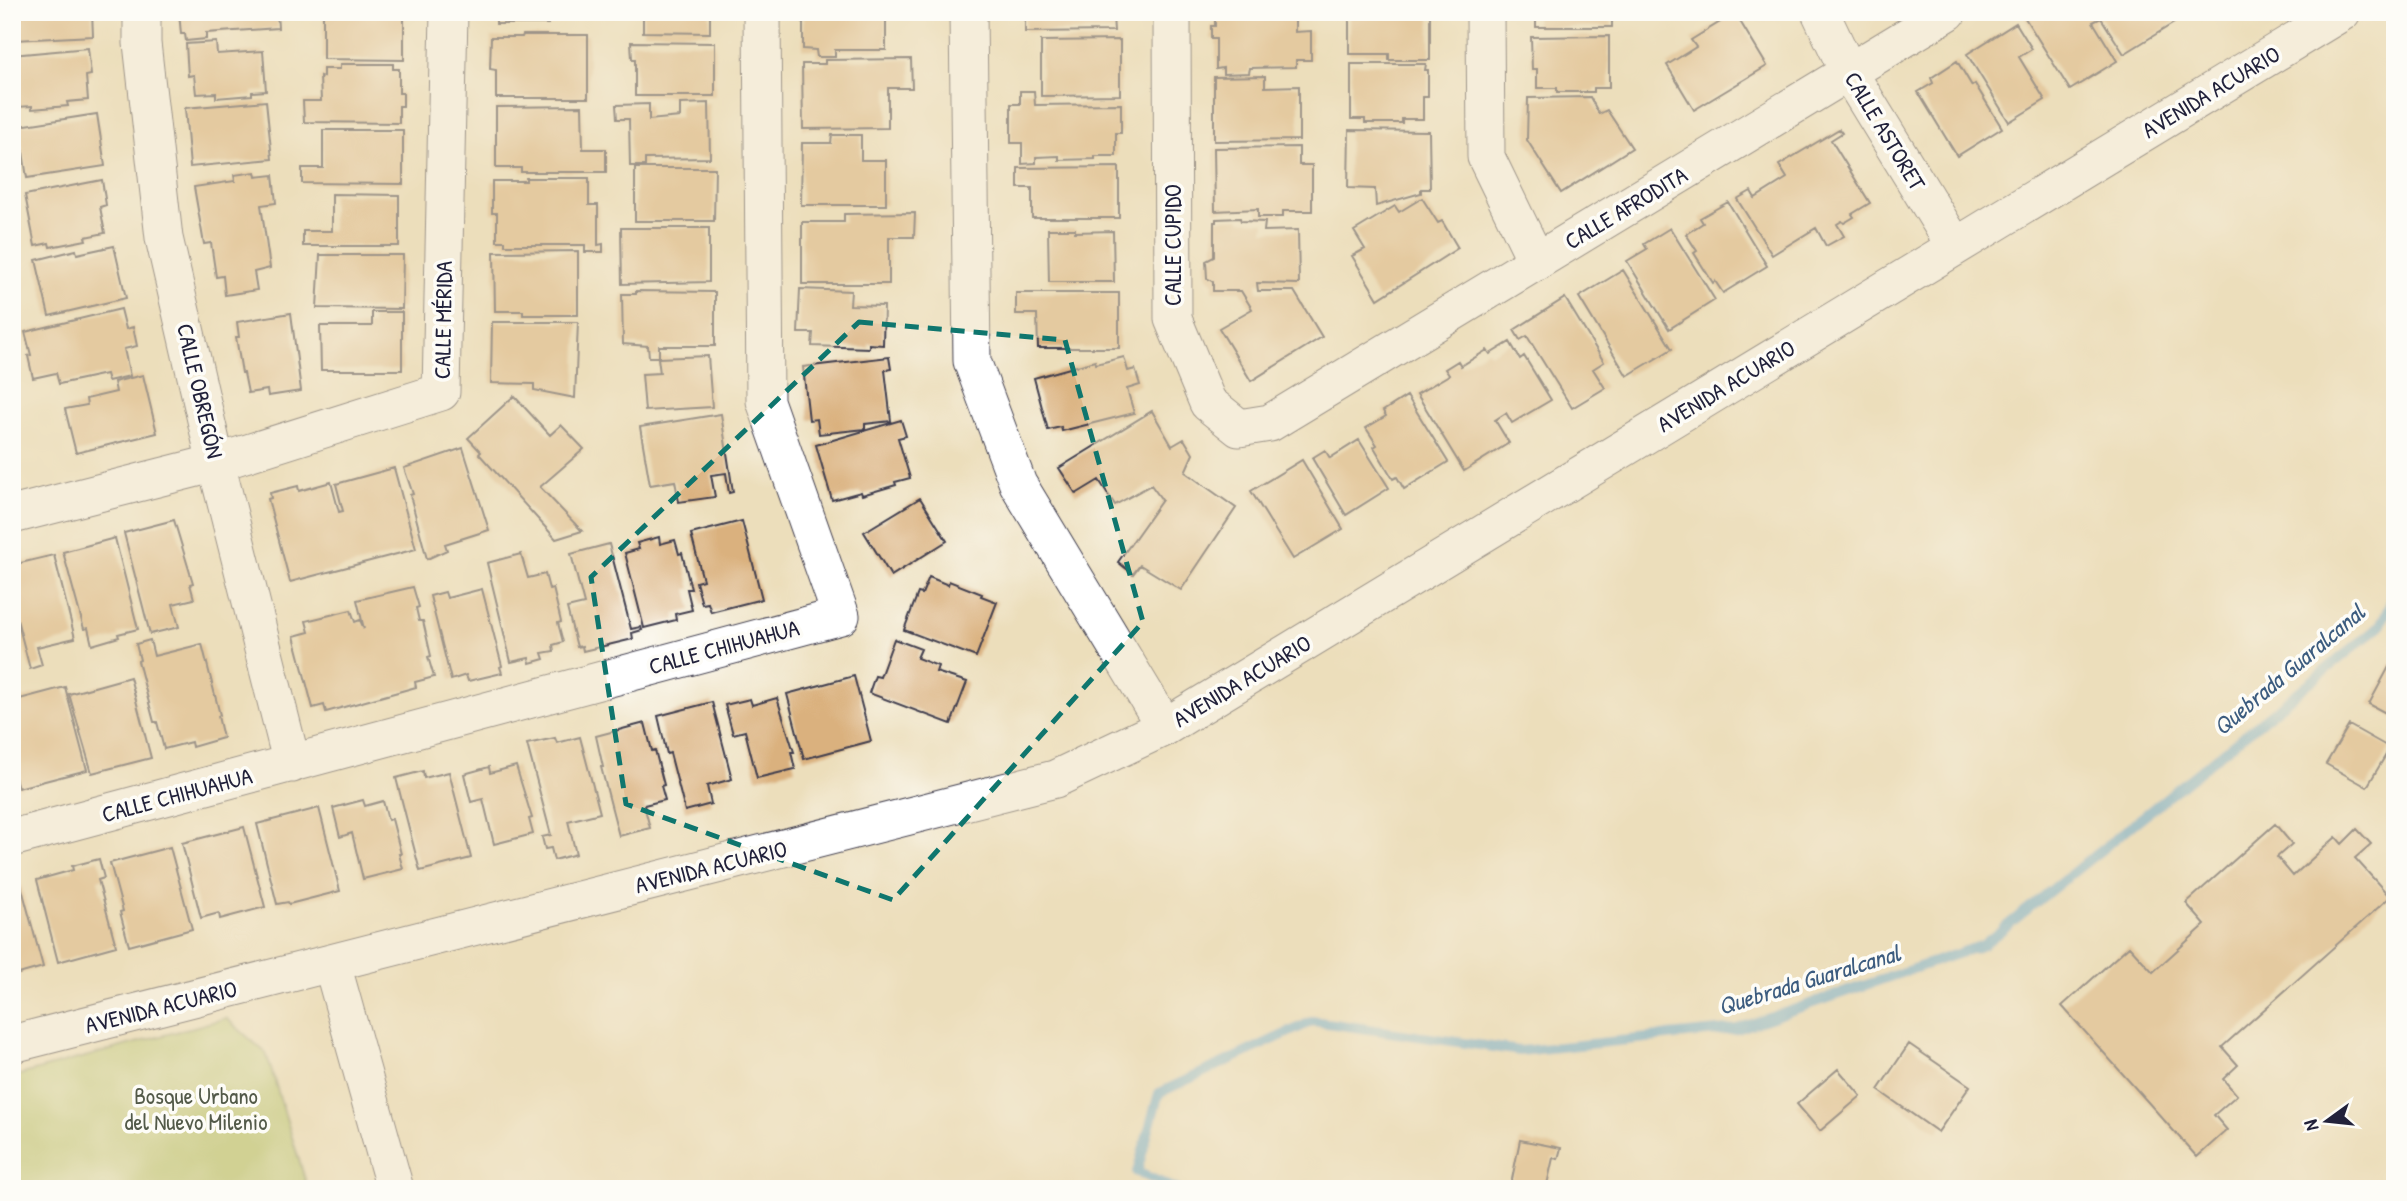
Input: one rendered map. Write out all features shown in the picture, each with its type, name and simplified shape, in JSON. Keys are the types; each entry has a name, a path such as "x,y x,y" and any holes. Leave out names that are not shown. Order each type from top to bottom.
{"street":[{"name":"CALLE OBREGÓN","path":"142,12 142,43 164,238 216,463 292,764"},
{"name":"CALLE MÉRIDA","path":"216,463 441,392 449,12"},
{"name":"CALLE CHIHUAHUA","path":"12,838 841,616 765,401 762,12"},
{"path":"968,12 972,361 1018,484 1165,727"},
{"name":"CALLE CUPIDO","path":"1172,12 1173,319 1208,403 1238,428 1270,423 1303,402"},
{"path":"1485,12 1486,157 1537,262"},
{"name":"CALLE ASTORET","path":"1820,12 1849,73 1955,246"},
{"name":"CALLE AFRODITA","path":"1303,402 1948,12"},
{"name":"AVENIDA ACUARIO","path":"12,1044 1055,779 1165,727 2342,12"},
{"path":"12,516 216,463"},
{"path":"332,964 395,1189"}],"highlighted area":[{"path":"859,322 1065,340 1143,622 893,900 626,804 591,577"}],"green space":[{"name":"Bosque Urbano del Nuevo Milenio","path":"226,1018 266,1053 308,1189 12,1189 12,1077"}],"building":[{"path":"13,12 92,12 93,36 15,40"},
{"path":"179,12 277,12 278,28 206,33 206,39 186,41 185,34 181,34"},
{"path":"323,12 404,12 404,60 323,59"},
{"path":"496,12 582,12 582,15 548,15 548,24 496,24"},
{"path":"643,12 710,12 710,33 643,32"},
{"path":"803,12 886,12 886,50 835,50 835,57 817,57 816,50 803,49"},
{"path":"1025,12 1105,12 1105,16 1113,16 1114,31 1025,32"},
{"path":"1215,12 1295,12 1295,32 1311,31 1311,60 1296,60 1296,67 1250,68 1249,73 1223,74 1223,68 1216,69 1216,39 1211,39"},
{"path":"1349,12 1430,12 1430,60 1389,60 1389,54 1349,54"},
{"path":"1536,12 1623,12 1623,19 1612,19 1612,27 1536,27"},
{"path":"2033,12 2167,12 2174,23 2124,54 2101,18 2093,22 2117,61 2070,90 2025,18"},
{"path":"1735,13 1767,66 1694,110 1667,65 1696,47 1691,40"},
{"path":"2016,23 2032,49 2019,57 2045,100 2009,122 1967,54"},
{"path":"588,35 588,98 496,98 496,70 490,69 491,37"},
{"path":"1609,36 1609,88 1594,88 1594,92 1557,92 1557,88 1537,88 1537,69 1532,69 1531,37"},
{"path":"1120,40 1120,95 1041,96 1041,41"},
{"path":"216,42 217,54 263,51 266,91 216,98 216,93 196,94 194,75 188,76 186,44"},
{"path":"631,42 715,43 715,96 635,96 635,59 632,59"},
{"path":"88,48 91,75 86,76 88,100 67,102 68,106 32,109 32,106 17,107 12,55"},
{"path":"911,59 912,88 888,88 888,128 803,129 802,64 825,64 825,60"},
{"path":"1957,61 1972,86 1975,84 2002,128 1957,156 1918,92 1933,83 1931,78"},
{"path":"340,64 393,64 393,69 399,69 399,93 403,93 403,106 399,106 399,123 304,122 303,101 321,101 320,76 323,77 323,69 340,69"},
{"path":"1351,64 1426,64 1428,97 1423,97 1423,119 1402,119 1402,123 1365,123 1365,119 1351,119"},
{"path":"1265,76 1265,87 1299,86 1299,140 1214,141 1214,77"},
{"path":"1020,91 1034,91 1035,105 1121,104 1121,133 1116,133 1116,156 1059,160 1059,156 1036,157 1036,163 1022,164 1022,143 1011,143 1011,104 1020,104"},
{"path":"1590,97 1599,114 1607,110 1632,148 1561,193 1527,140 1528,98"},
{"path":"266,101 272,159 190,167 185,108"},
{"path":"709,103 710,158 645,159 645,166 630,166 629,119 617,119 616,105 649,104 649,120 680,117 680,104"},
{"path":"582,106 583,149 606,149 606,172 521,172 521,168 496,168 496,107"},
{"path":"97,114 105,166 27,178 19,126"},
{"path":"1839,129 1842,133 1831,140 1870,203 1852,214 1854,217 1837,224 1844,236 1826,246 1816,228 1772,255 1737,199 1751,191 1755,198 1787,178 1779,165"},
{"path":"323,130 403,130 403,184 302,183 302,168 323,168"},
{"path":"1349,130 1429,131 1430,189 1421,189 1421,193 1376,206 1375,189 1348,188"},
{"path":"832,135 861,135 861,160 886,160 886,205 801,205 802,143 831,143"},
{"path":"1299,147 1299,165 1312,165 1312,211 1283,211 1283,217 1258,217 1258,209 1215,211 1214,148"},
{"path":"1119,167 1119,218 1032,218 1032,188 1018,188 1018,168"},
{"path":"635,168 715,168 714,221 635,221"},
{"path":"255,172 256,177 273,175 276,203 261,205 270,268 254,272 257,290 225,295 223,276 216,277 211,243 204,244 194,187 235,181 234,175"},
{"path":"526,178 589,178 589,205 598,205 598,245 603,244 603,252 585,252 585,245 505,245 505,241 497,241 497,213 492,213 492,181 526,181"},
{"path":"102,180 106,205 100,207 105,233 50,247 49,243 35,246 25,195"},
{"path":"332,194 399,195 399,246 303,246 303,231 332,231"},
{"path":"1422,198 1438,223 1442,221 1458,248 1378,299 1352,256 1365,249 1354,231 1395,206 1399,212"},
{"path":"1728,202 1767,266 1723,293 1715,281 1713,283 1694,253 1697,251 1686,234 1703,223 1700,218"},
{"path":"915,213 914,237 889,237 889,284 802,284 802,222 844,222 844,214"},
{"path":"1240,218 1241,221 1265,222 1264,231 1298,230 1299,284 1257,283 1258,291 1294,291 1322,337 1251,381 1219,328 1252,309 1241,291 1213,291 1213,282 1207,278 1206,261 1214,257 1214,222 1216,219"},
{"path":"621,228 709,228 709,282 622,284"},
{"path":"1670,228 1715,300 1669,329 1627,261 1647,249 1644,244"},
{"path":"1048,229 1075,229 1075,232 1113,231 1114,282 1049,282"},
{"path":"114,246 126,298 49,316 36,260 76,250 77,254"},
{"path":"578,251 578,315 523,315 523,311 495,311 494,252"},
{"path":"320,255 403,255 402,309 317,308"},
{"path":"1623,270 1672,349 1627,376 1579,297"},
{"path":"800,289 851,291 850,305 884,306 883,345 869,344 869,348 812,346 813,333 798,333"},
{"path":"636,291 715,292 715,346 659,346 659,357 649,357 648,346 623,344 622,294 636,294"},
{"path":"1016,293 1119,293 1119,348 1038,348 1037,314 1016,314"},
{"path":"1565,298 1604,362 1593,369 1605,388 1572,408 1527,336 1520,340 1514,330"},
{"path":"121,309 126,329 133,327 137,346 124,349 130,376 108,381 106,374 59,384 56,373 33,378 25,332"},
{"path":"372,312 402,312 402,370 321,370 320,326 372,326"},
{"path":"291,313 301,391 268,396 267,390 248,393 236,337 239,337 237,322"},
{"path":"492,322 578,322 575,398 534,390 534,384 491,383"},
{"path":"1510,342 1520,359 1524,356 1551,400 1512,423 1506,413 1495,420 1509,443 1464,471 1417,394 1449,375 1445,369 1458,361 1461,366 1487,350 1490,354"},
{"path":"708,356 712,407 645,411 642,374 660,373 658,358"},
{"path":"889,357 891,369 885,370 891,421 865,424 865,429 819,434 817,419 809,420 803,367"},
{"path":"1124,357 1128,371 1135,369 1140,385 1127,389 1134,413 1062,431 1061,427 1048,430 1034,378 1095,361 1096,364"},
{"path":"143,375 157,433 76,453 65,409 87,405 86,399 116,392 114,382"},
{"path":"514,396 550,435 561,425 584,449 540,487 582,531 556,539 479,454 481,452 468,438"},
{"path":"1407,396 1448,462 1404,489 1397,477 1393,479 1366,428 1386,416 1383,411"},
{"path":"1152,411 1172,446 1184,439 1193,454 1185,472 1236,508 1181,590 1140,565 1133,574 1118,562 1162,500 1151,485 1115,505 1099,480 1076,494 1059,468"},
{"path":"721,414 733,492 729,493 726,473 711,475 715,497 679,502 675,481 650,485 640,427"},
{"path":"901,420 906,436 898,438 910,478 862,495 861,492 832,500 816,445"},
{"path":"1359,440 1389,488 1346,515 1312,458 1325,450 1330,458"},
{"path":"463,448 489,530 445,544 447,550 427,559 410,495 413,494 404,468"},
{"path":"1302,460 1343,529 1293,559 1251,491"},
{"path":"394,468 416,549 290,582 268,499 271,498 270,493 298,486 299,491 331,482 339,512 343,511 336,484"},
{"path":"920,498 947,541 891,576 864,532"},
{"path":"174,520 193,583 190,584 194,599 173,604 179,627 150,634 124,533"},
{"path":"742,521 762,599 711,612 708,603 702,604 696,582 703,580 691,534"},
{"path":"659,537 660,544 675,540 679,554 682,553 691,589 687,589 692,610 675,614 676,620 644,628 625,553 639,549 637,543"},
{"path":"115,538 138,629 92,645 88,628 84,629 63,552"},
{"path":"609,544 631,629 641,627 642,630 632,633 633,639 583,651 582,646 577,647 567,608 584,604 571,554"},
{"path":"521,554 528,578 545,574 549,589 553,588 563,642 553,645 554,651 542,653 544,659 530,663 529,658 511,662 487,563"},
{"path":"54,555 75,638 37,647 42,665 30,669 12,600 12,565"},
{"path":"929,577 948,585 949,581 997,602 976,657 904,630 918,593 922,594"},
{"path":"413,587 434,677 415,682 416,687 326,712 324,705 313,708 294,636 309,632 306,621 351,610 355,622 360,620 364,629 357,600"},
{"path":"482,589 502,673 468,681 466,675 451,680 430,596 445,592 447,598"},
{"path":"894,639 921,649 917,658 938,666 936,672 967,682 951,724 869,693 875,676 880,677"},
{"path":"150,640 154,656 202,644 223,738 192,747 191,742 164,749 138,661 140,660 136,644"},
{"path":"2391,663 2395,665 2395,718 2369,704"},
{"path":"854,676 871,741 804,759 787,694"},
{"path":"130,677 151,758 92,773 69,694"},
{"path":"65,687 87,770 18,788 12,767 12,701"},
{"path":"777,698 794,752 791,752 795,769 757,778 745,731 733,734 725,705 750,699 752,705"},
{"path":"712,702 732,779 707,786 711,804 685,811 658,716"},
{"path":"645,723 652,751 655,750 665,800 644,805 650,828 619,836 596,736"},
{"path":"2349,725 2390,748 2367,787 2326,764"},
{"path":"580,737 600,813 568,821 576,854 554,860 551,848 545,849 542,837 551,835 527,744 555,738 557,743"},
{"path":"516,766 532,818 529,819 533,834 494,844 483,799 471,802 464,774 489,767 490,773"},
{"path":"423,771 424,778 449,772 471,858 420,871 396,778"},
{"path":"363,800 365,806 383,801 388,820 392,819 403,869 363,879 352,833 340,837 333,808"},
{"path":"319,808 340,891 289,904 277,904 257,824"},
{"path":"2275,824 2292,844 2277,857 2293,876 2336,837 2342,844 2357,829 2371,844 2355,858 2390,897 2222,1047 2238,1065 2223,1079 2237,1095 2214,1115 2227,1130 2197,1157 2062,1006 2129,946 2153,972 2205,925 2186,903"},
{"path":"244,827 265,907 220,919 219,913 201,918 182,843"},
{"path":"170,847 192,929 129,946 110,863"},
{"path":"99,859 104,878 98,880 116,946 58,962 37,880"},
{"path":"21,885 43,967 12,976 12,887"},
{"path":"1909,1044 1970,1086 1938,1132 1878,1090"},
{"path":"1838,1069 1861,1096 1820,1131 1797,1104"},
{"path":"1520,1140 1561,1148 1558,1159 1553,1158 1546,1189 1510,1189"}],"waterway":[{"name":"Quebrada Guaralcanal","path":"1176,1189 1137,1172 1159,1093 1313,1021 1520,1051 1737,1029 1983,945 2380,626 2395,593"}]}
